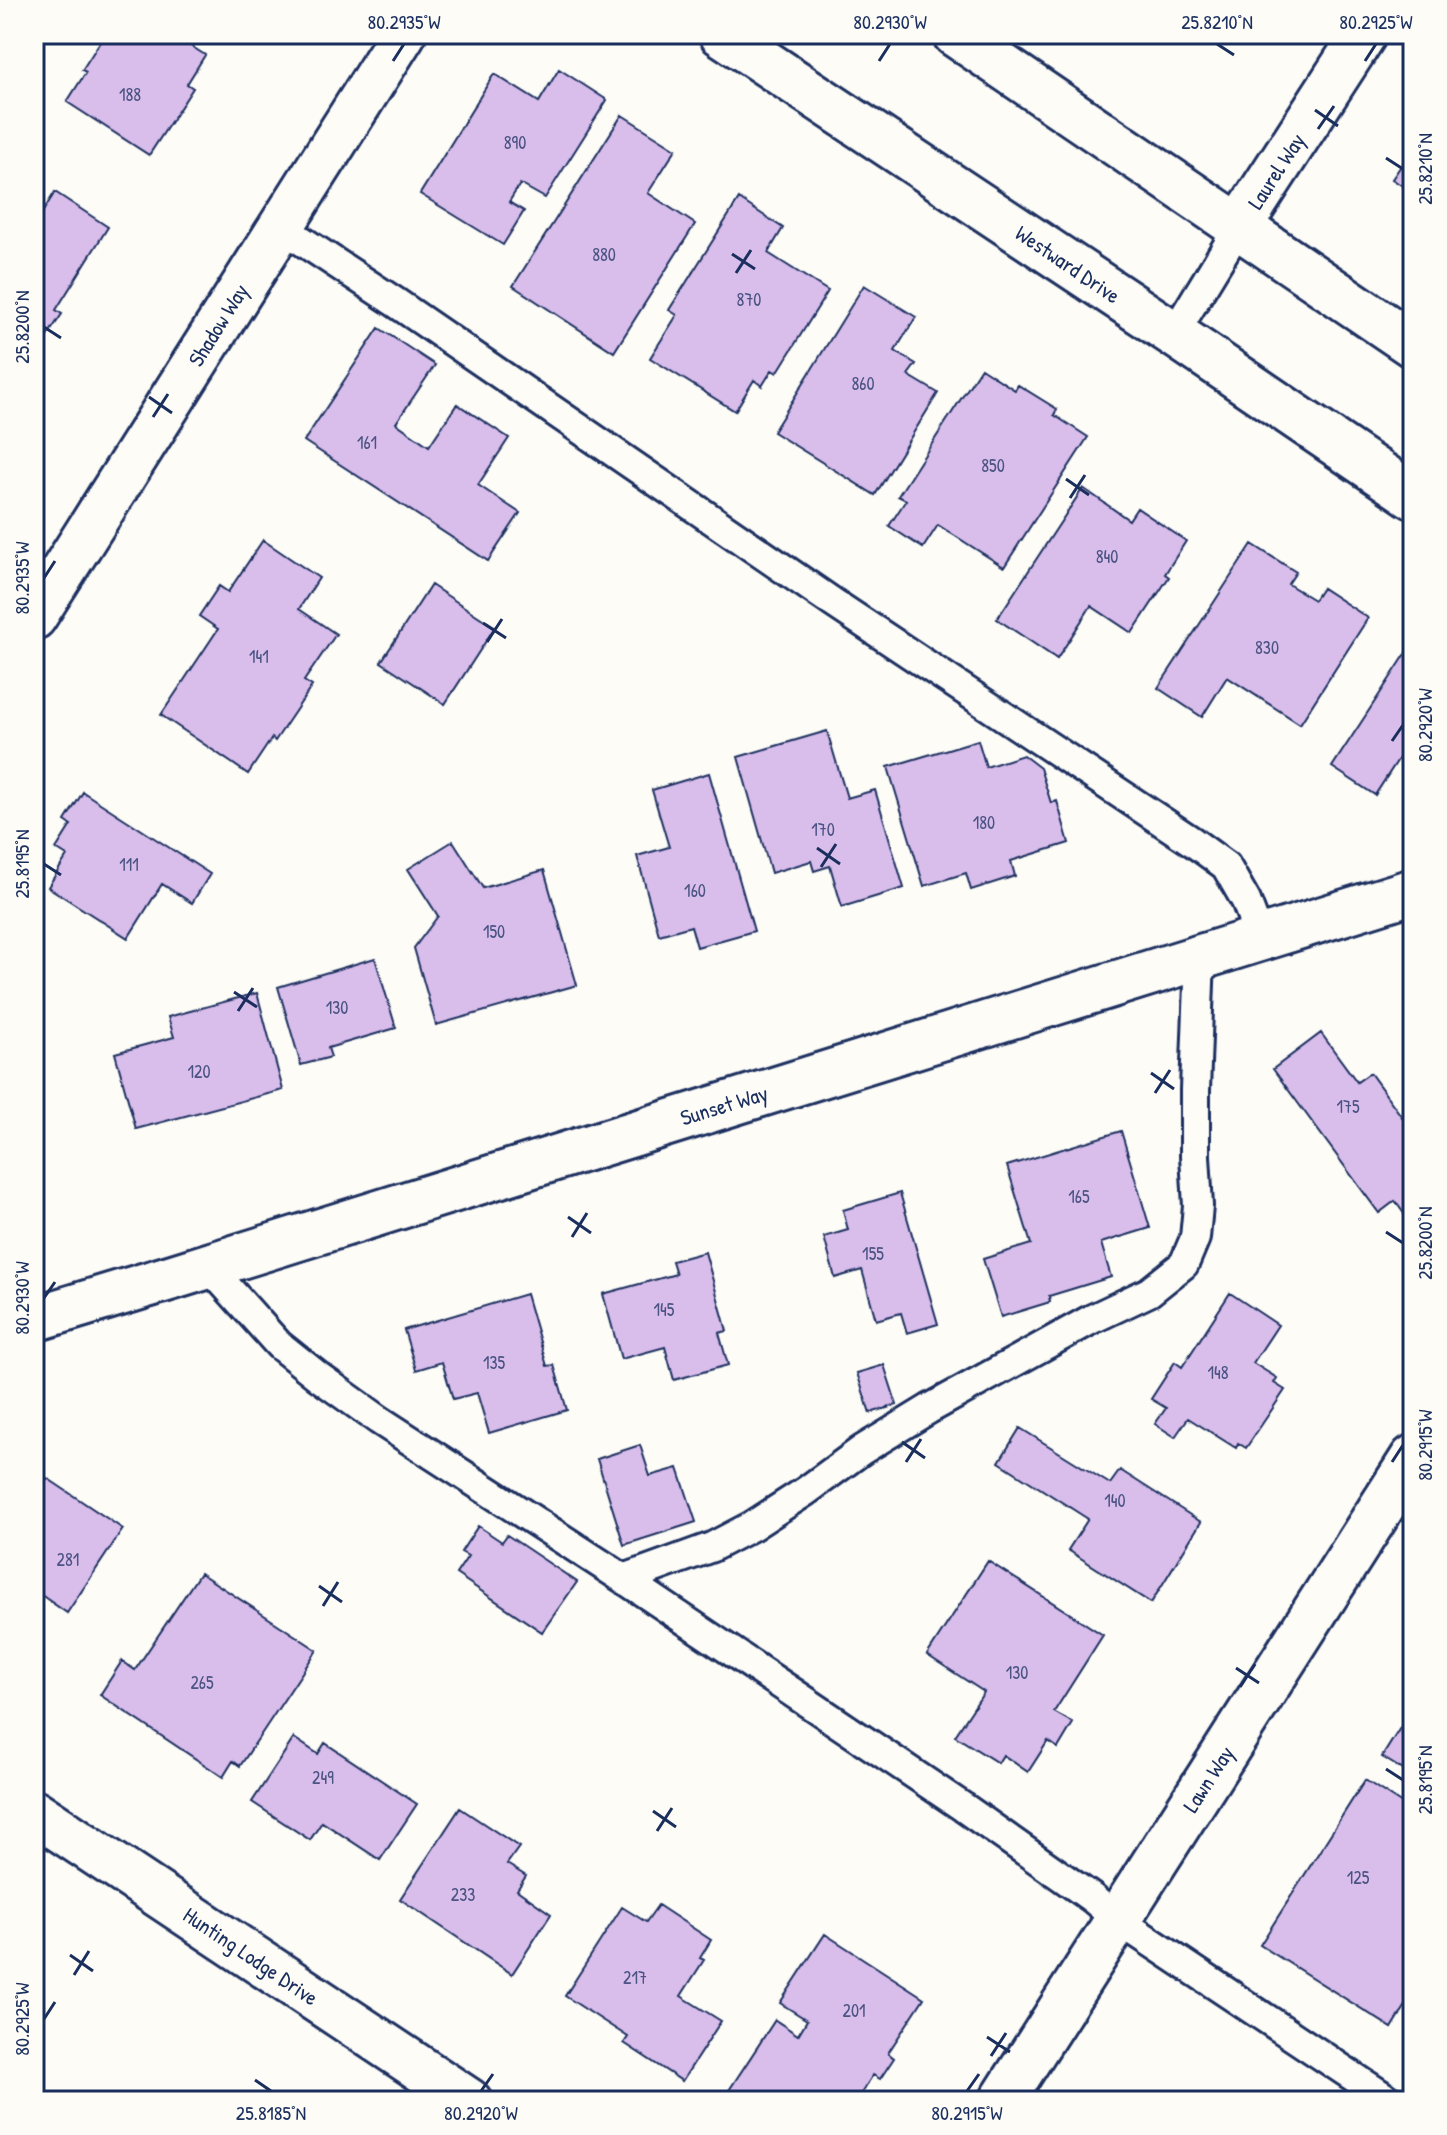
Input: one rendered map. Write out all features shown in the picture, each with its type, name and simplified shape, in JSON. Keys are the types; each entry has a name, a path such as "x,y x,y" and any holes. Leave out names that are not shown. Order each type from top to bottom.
{"street":[{"name":"Shadow Way","path":"34,617 403,34"},
{"name":"Westward Drive","path":"722,34 1413,496"},
{"path":"955,34 1413,345"},
{"name":"Laurel Way","path":"1239,227 1364,34"},
{"name":"Sunset Way","path":"34,1319 1413,891"},
{"name":"Lawn Way","path":"1002,2101 1413,1458"},
{"name":"Hunting Lodge Drive","path":"34,1812 469,2101"}],"lane":[{"path":"281,227 822,596 1193,842 1226,866 1246,901 1260,938"},
{"path":"1174,334 1239,227"},
{"path":"624,1579 712,1547 752,1526 862,1450 929,1409 1092,1319 1149,1292 1184,1264 1195,1238 1198,1206 1195,1116 1200,957"},
{"path":"208,1266 279,1345 379,1420 624,1579 963,1807 1092,1898 1118,1920 1390,2101"}],"building":[{"path":"105,34 172,34 205,55 187,84 193,88 149,155 67,102 86,72 82,70"},
{"path":"559,69 607,100 545,198 520,184 509,202 524,211 503,245 420,194 494,74 539,102"},
{"path":"622,115 676,149 648,193 695,224 614,352 513,286"},
{"path":"1413,148 1413,193 1392,179"},
{"path":"55,192 108,227 56,310 62,314 34,356 34,219 37,221"},
{"path":"739,199 783,228 768,253 828,291 777,373 772,370 762,386 754,380 735,411 650,358 677,315 669,310"},
{"path":"864,285 916,317 895,351 916,364 908,375 938,393 875,495 773,432"},
{"path":"379,328 435,365 396,423 429,446 457,404 509,438 478,485 520,513 488,561 304,441"},
{"path":"981,368 1015,390 1018,385 1057,409 1054,415 1088,437 1004,567 938,525 923,548 889,526 906,500 898,496"},
{"path":"1083,488 1129,520 1137,508 1186,541 1165,574 1169,577 1132,633 1091,606 1057,659 997,619"},
{"path":"263,540 319,578 299,609 336,634 304,681 312,686 275,741 272,738 248,774 161,715 218,629 199,616 219,586 228,592"},
{"path":"1252,544 1296,572 1288,584 1314,600 1322,588 1368,618 1300,724 1227,677 1202,717 1158,688"},
{"path":"431,585 495,627 445,704 381,662"},
{"path":"1411,646 1413,763 1401,755 1375,795 1332,767"},
{"path":"827,731 847,798 875,790 904,888 842,907 830,866 814,871 811,861 771,873 738,757"},
{"path":"978,740 986,767 1023,755 1040,768 1051,803 1057,801 1069,843 1011,861 1015,876 971,890 966,873 924,886 888,767"},
{"path":"709,773 754,931 697,947 691,926 659,935 637,856 669,847 652,790"},
{"path":"83,792 210,874 192,903 162,884 128,938 48,887 67,856 56,849 71,825 65,821"},
{"path":"453,841 483,888 544,870 577,985 436,1025 414,948 438,916 408,869"},
{"path":"375,958 396,1028 328,1048 331,1057 301,1065 278,987"},
{"path":"257,993 283,1090 136,1129 115,1053 174,1037 168,1017"},
{"path":"1321,1033 1357,1082 1370,1073 1413,1132 1412,1225 1395,1201 1379,1213 1273,1069"},
{"path":"1121,1131 1150,1228 1101,1243 1111,1277 1049,1296 1050,1302 1001,1317 983,1259 1031,1244 1007,1166"},
{"path":"900,1193 938,1324 907,1333 901,1313 876,1320 862,1270 835,1278 824,1237 848,1230 843,1210"},
{"path":"705,1252 727,1331 719,1333 728,1365 674,1380 665,1347 621,1359 603,1294 676,1274 672,1261"},
{"path":"1230,1293 1278,1325 1253,1363 1277,1378 1274,1383 1285,1390 1246,1448 1238,1443 1236,1448 1188,1418 1175,1437 1155,1424 1166,1408 1151,1399 1175,1362 1182,1367"},
{"path":"526,1294 547,1366 554,1365 567,1410 489,1433 477,1393 453,1399 442,1362 416,1370 404,1330"},
{"path":"884,1365 897,1405 870,1413 857,1373"},
{"path":"1020,1428 1110,1484 1120,1470 1201,1522 1151,1603 1068,1550 1088,1519 999,1462"},
{"path":"640,1445 650,1476 678,1468 696,1522 624,1545 597,1459"},
{"path":"47,1478 123,1529 67,1613 34,1590 34,1497"},
{"path":"478,1526 502,1542 507,1535 577,1582 542,1632 456,1574 468,1556 461,1552"},
{"path":"988,1561 1103,1635 1054,1712 1073,1723 1058,1748 1048,1741 1028,1772 1003,1755 998,1763 955,1736 984,1692 927,1655"},
{"path":"200,1573 317,1650 240,1766 233,1761 223,1777 100,1695 122,1661 135,1670"},
{"path":"1413,1707 1413,1776 1382,1757"},
{"path":"294,1738 318,1754 325,1743 417,1804 380,1860 322,1822 310,1840 252,1802"},
{"path":"1365,1780 1413,1811 1413,1976 1407,1985 1413,1988 1413,1994 1392,2028 1260,1945"},
{"path":"460,1808 519,1847 507,1864 526,1876 517,1890 551,1914 512,1974 400,1899"},
{"path":"658,1905 711,1940 700,1958 704,1960 681,1996 721,2021 682,2081 624,2043 628,2037 565,1996 622,1907 646,1922"},
{"path":"825,1934 924,1998 888,2053 894,2058 880,2079 873,2075 856,2101 722,2101 775,2020 798,2035 807,2020 780,2003"}]}
